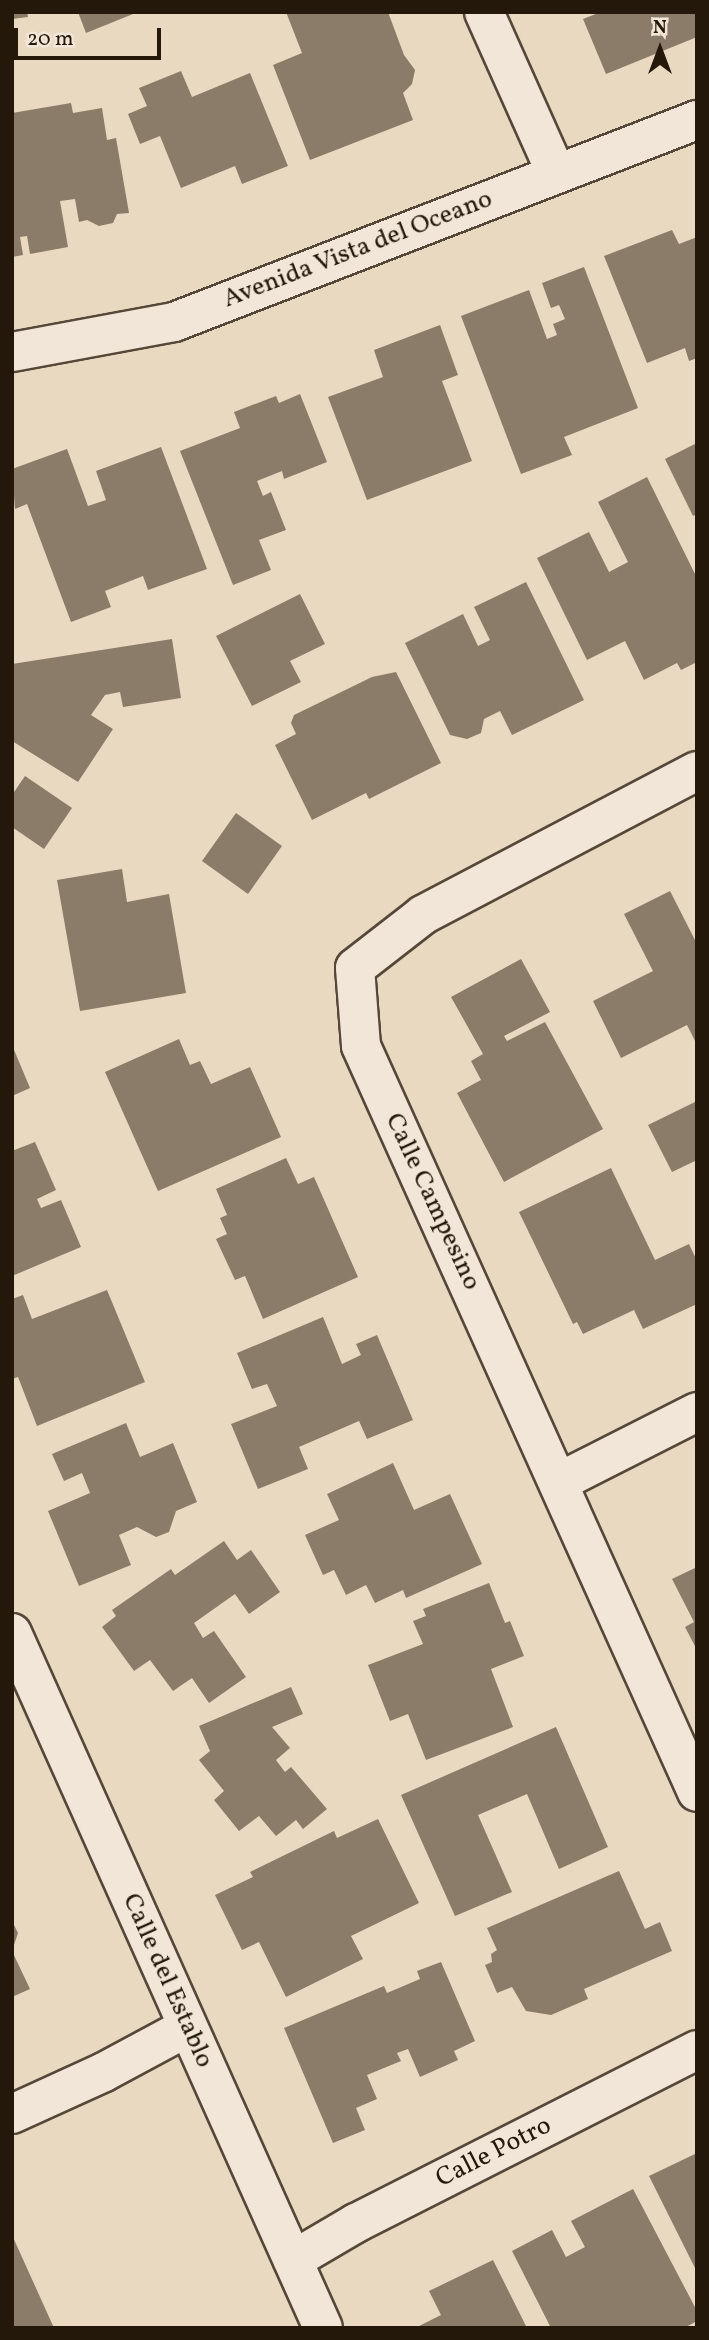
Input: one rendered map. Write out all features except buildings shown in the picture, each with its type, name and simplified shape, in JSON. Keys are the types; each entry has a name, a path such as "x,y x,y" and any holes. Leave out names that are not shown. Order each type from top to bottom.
{"street":[{"path":"484,12 556,173"},
{"name":"Avenida Vista del Oceano","path":"12,352 174,322 697,120"},
{"name":"Calle Campesino","path":"697,771 423,915 355,968 361,1046 697,1791"},
{"path":"559,1482 697,1412"},
{"name":"Calle del Establo","path":"12,1633 323,2328"},
{"path":"12,2114 104,2072 188,2027"},
{"name":"Calle Potro","path":"293,2260 356,2223 697,2050"}]}
